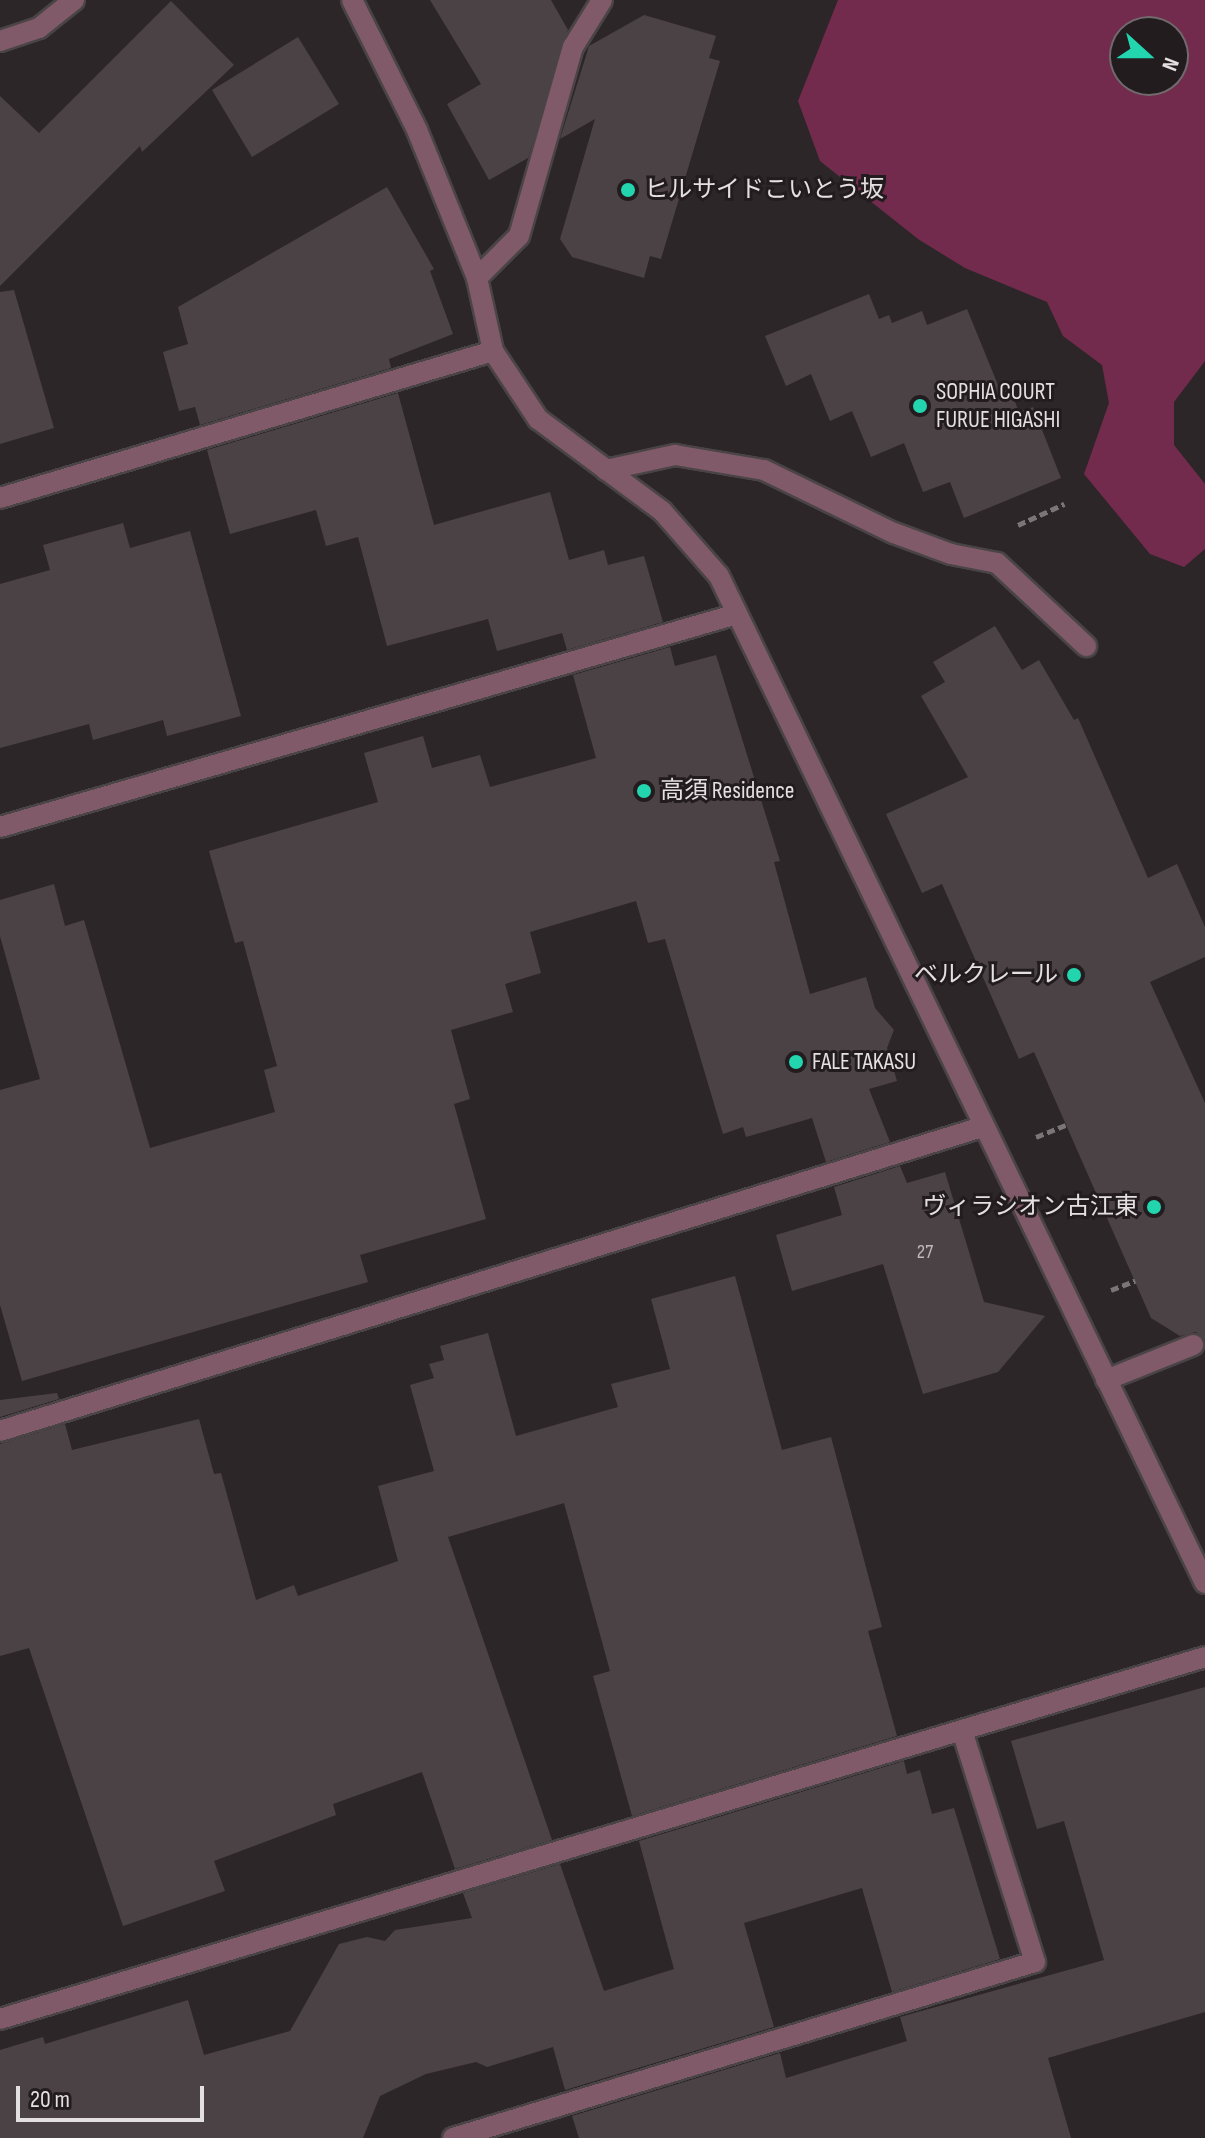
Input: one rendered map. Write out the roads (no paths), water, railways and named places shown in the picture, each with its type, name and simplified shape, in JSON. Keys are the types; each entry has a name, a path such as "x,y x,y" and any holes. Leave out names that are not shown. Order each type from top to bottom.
{"street":[{"path":"0,41 39,28 74,0"},
{"path":"352,0 417,130 477,278 493,351 538,419 662,511 719,576 982,1127 1205,1583"},
{"path":"477,278 519,236 573,47 602,0"},
{"path":"0,498 493,351"},
{"path":"606,470 675,455 764,470 894,533 997,563 1086,646"},
{"path":"0,827 737,614"},
{"path":"0,1431 982,1127"},
{"path":"1106,1380 1193,1345"},
{"path":"0,2019 963,1733 1205,1657"},
{"path":"453,2138 1035,1962 963,1733"}],"place":[{"name":"ヒルサイドこいとう坂","path":"628,190"},
{"name":"SOPHIA COURT FURUE HIGASHI","path":"920,406"},
{"name":"高須 Residence","path":"644,791"},
{"name":"ベルクレール","path":"1074,975"},
{"name":"FALE TAKASU","path":"796,1062"},
{"name":"ヴィラシオン古江東","path":"1154,1207"}]}
